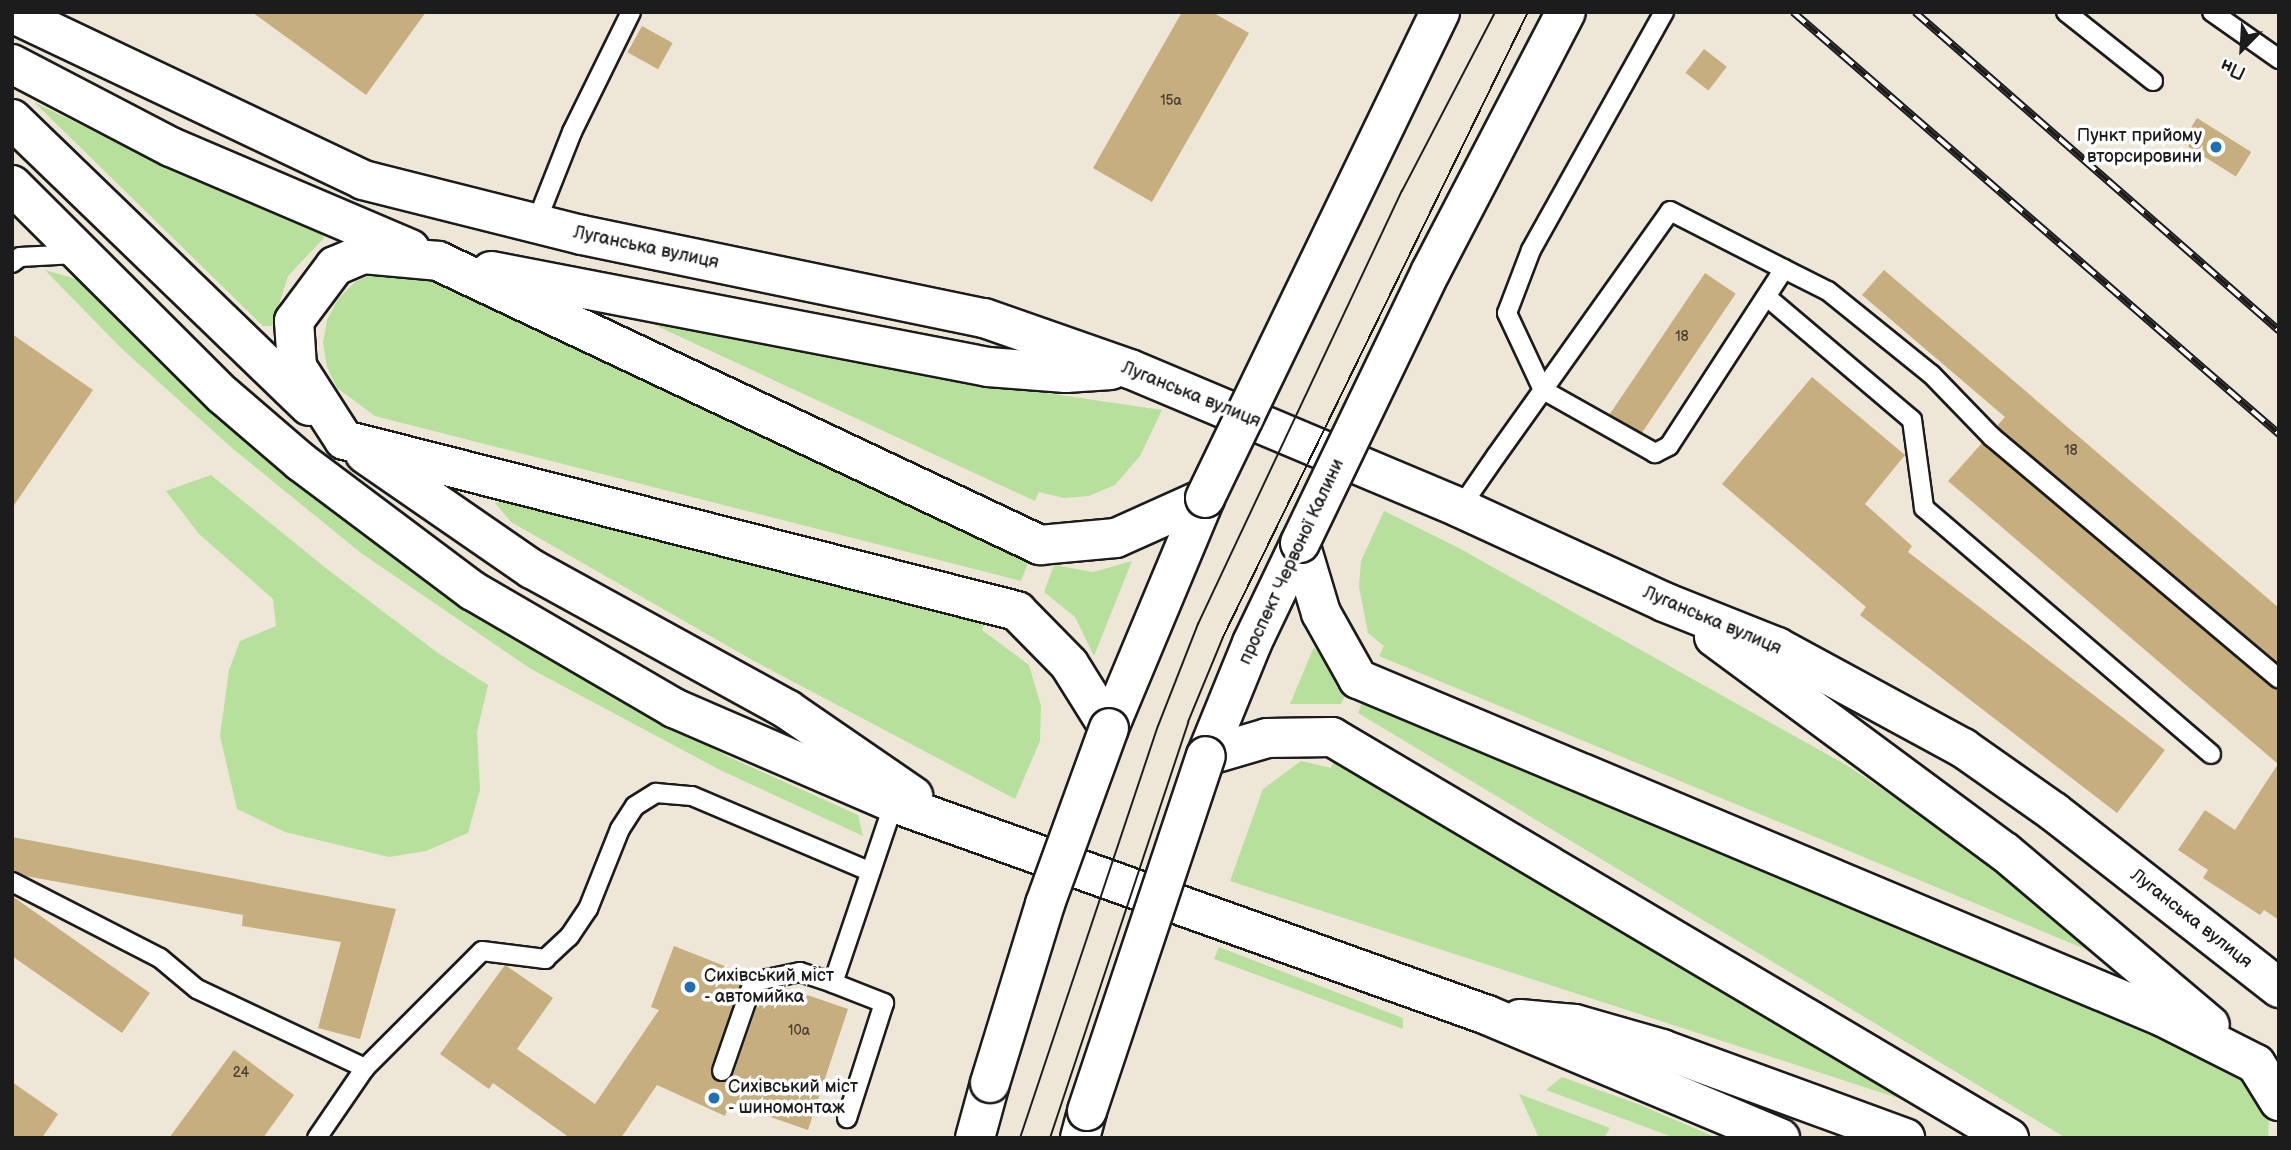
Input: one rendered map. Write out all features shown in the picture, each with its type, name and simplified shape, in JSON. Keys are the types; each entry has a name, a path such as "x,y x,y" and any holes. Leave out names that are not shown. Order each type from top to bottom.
{"main road":[{"path":"975,1138 1045,904 1109,728 1205,498 1440,12"},
{"name":"проспект Червоної Калини","path":"1084,1124 1206,755 1252,643 1437,259 1566,12"},
{"name":"Луганська вулиця","path":"12,13 363,180 536,223 984,318 1130,369 1460,508 1664,602 1777,647 1964,748 2054,812 2279,988"},
{"path":"12,64 171,147 438,261 1040,545 1116,538 1205,498"},
{"path":"12,118 344,440 532,569 788,710 862,758 945,821"},
{"path":"12,185 223,395 301,462 473,591 674,708 894,803 1487,1015 1747,1131 1780,1138"},
{"path":"1109,728 1069,664 1017,611 344,440 298,367 294,321 335,266 353,258 395,255 988,367 1066,373 1130,369"},
{"path":"1300,543 1321,613 1358,679 2163,1017 2267,1071"},
{"path":"1664,602 2005,852 2267,1071 2279,1101"},
{"path":"1206,755 1267,738 1332,737 2009,1138"},
{"path":"1487,1015 1575,1024 1650,1045 1905,1138"}],"lane":[{"path":"536,223 572,132 631,12"},
{"path":"1664,12 1531,250 1507,313 1543,390 1647,451 1663,451 1784,269"},
{"path":"2066,12 2154,81"},
{"path":"2212,12 2279,59"},
{"path":"1460,508 1670,211 1828,291 1931,374 1992,437 2279,679"},
{"path":"12,263 20,257 80,254"},
{"path":"1767,297 1912,420 1924,508 2211,754"},
{"path":"317,1138 365,1068 482,951 545,959 569,937 588,909 620,829 635,806 656,793 692,796 871,872"},
{"path":"833,983 894,803"},
{"path":"12,882 159,958 197,989 365,1068"},
{"path":"722,1071 753,982 800,972 833,983 884,1003 847,1118"}],"green space":[{"path":"34,102 176,172 322,231 324,238 288,276 272,326 263,326"},
{"path":"45,270 76,279 243,436 370,540 539,655 729,757 858,815 863,836 722,771 531,669 361,553 232,448 121,348"},
{"path":"377,272 424,272 1030,558 1021,581 375,416 337,388 327,367 323,343 327,320 338,299 355,282"},
{"path":"633,315 966,381 1162,410 1140,456 1115,485 1089,496 1064,498 1039,492 1035,501"},
{"path":"211,475 327,569 438,653 488,685 477,732 480,790 468,833 426,851 389,857 285,832 237,809 220,736 229,670 240,641 276,626 273,599 199,534 166,491"},
{"path":"507,499 988,615 982,630 1029,665 1041,706 1040,741 1015,799 754,661 511,522 495,503"},
{"path":"1384,511 1457,547 1848,766 1982,857 2097,954 1379,656 1384,646 1368,633 1359,587 1361,561"},
{"path":"1132,561 1094,656 1075,617 1044,592 1054,565 1093,572"},
{"path":"1314,647 1348,689 1341,704 1290,704"},
{"path":"1363,700 2230,1060 2262,1094 2269,1117 2268,1138 2066,1138 1358,713"},
{"path":"1337,755 1913,1103 1230,881 1263,789 1301,761 1331,768"},
{"path":"1219,947 1403,1018 1403,1029 1214,959"},
{"path":"1562,1077 1638,1104 1717,1138 1675,1138 1546,1090"},
{"path":"1519,1094 1610,1128 1604,1138 1539,1138"}],"building":[{"path":"252,12 426,12 366,95"},
{"path":"1182,12 1212,12 1249,33 1152,202 1093,168"},
{"path":"642,26 673,43 658,69 627,52"},
{"path":"1704,49 1727,67 1708,90 1686,73"},
{"name":"Пункт прийому вторсировини","path":"2197,118 2251,152 2236,177 2182,143"},
{"path":"1884,270 2279,608 2279,664 2000,429 1997,426 2005,417 1862,295"},
{"path":"1705,273 1736,294 1640,435 1609,415"},
{"path":"12,334 93,390 12,508"},
{"path":"1812,377 1905,455 1865,504 1912,546 1908,552 2165,750 2117,813 1860,615 1866,607 1722,484"},
{"path":"1982,443 2279,690 2279,920 2264,910 2260,915 2203,878 2208,870 2178,850 2205,810 2235,830 2278,764 1948,481"},
{"path":"12,837 396,909 360,1039 318,1028 341,942 242,926 243,915 25,876 12,871"},
{"path":"12,896 150,993 122,1033 12,956"},
{"path":"674,946 745,974 711,1067 718,1081 733,1075 762,992 784,987 848,1009 808,1130 730,1103 725,1116 657,1085 621,1138 570,1138 493,1083 489,1089 440,1054 505,965 553,998 517,1049 595,1104 659,1010 651,1007"},
{"path":"234,1050 294,1095 263,1138 169,1138"},
{"path":"12,1082 58,1114 42,1138 12,1138"}],"tram line":[{"path":"1020,1138 1158,726 1198,624 1402,191 1495,12"},
{"path":"1050,1138 1188,722 1223,637 1528,12"}],"railway":[{"path":"1793,12 2279,434"},
{"path":"1915,12 2279,331"}],"place":[{"name":"Пункт прийому вторсировини","path":"2216,147"},
{"name":"Сихівський міст - автомийка","path":"690,987"},
{"name":"Сихівський міст - шиномонтаж","path":"714,1098"}]}
